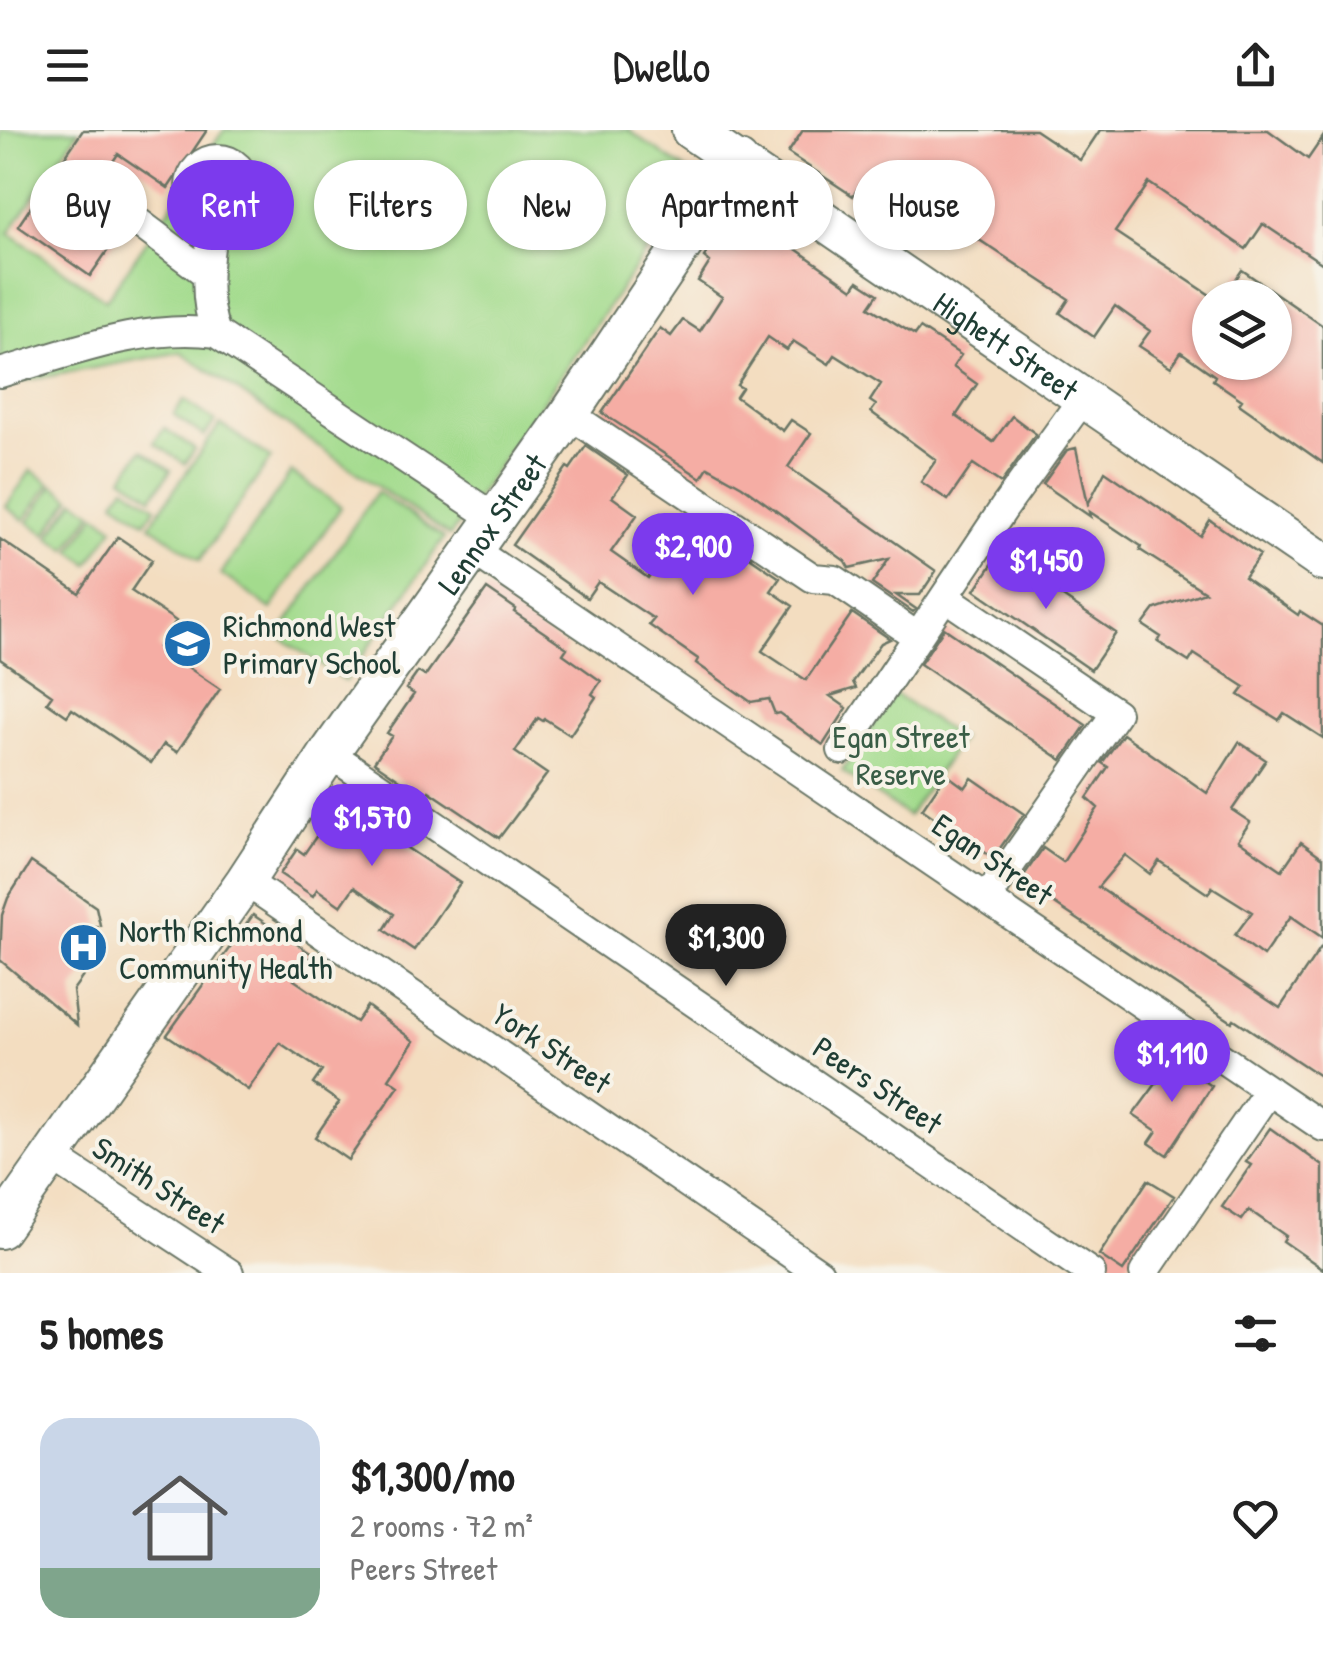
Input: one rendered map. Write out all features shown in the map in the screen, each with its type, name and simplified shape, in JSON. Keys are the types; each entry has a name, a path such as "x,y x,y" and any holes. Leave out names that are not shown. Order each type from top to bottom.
{"street":[{"name":"Highett Street","path":"691,130 734,148 1323,562"},
{"name":"Lennox Street","path":"0,1229 245,881 328,753 569,414 680,247 734,148"},
{"path":"147,229 207,274"},
{"path":"210,250 207,310 216,332"},
{"path":"0,373 129,337 180,328 216,332 495,518"},
{"path":"842,750 1084,396"},
{"path":"569,414 812,578 835,580 918,637"},
{"name":"Egan Street","path":"473,550 1323,1127"},
{"path":"945,597 1116,714 987,898"},
{"name":"Peers Street","path":"328,753 1090,1273"},
{"name":"York Street","path":"245,881 819,1273"},
{"path":"1144,1273 1268,1090"},
{"name":"Smith Street","path":"50,1156 229,1273"}],"green space":[{"path":"0,130 79,130 59,160 30,160 30,202 9,233 106,300 141,250 147,250 147,241 167,212 167,250 294,250 294,160 203,160 224,130 628,130 671,160 626,160 626,250 647,250 450,536 181,352 0,385"},
{"path":"184,400 215,421 204,436 174,415"},
{"path":"220,424 271,458 200,560 150,525"},
{"path":"164,428 195,449 185,464 154,443"},
{"path":"142,450 171,470 152,497 123,477"},
{"path":"31,470 50,483 24,520 6,507"},
{"path":"291,472 341,507 271,609 221,574"},
{"path":"53,485 71,498 46,534 28,522"},
{"path":"125,486 156,507 145,522 115,501"},
{"path":"377,492 444,538 345,681 278,636"},
{"path":"75,500 93,512 67,549 49,537"},
{"path":"96,514 114,527 89,564 71,551"},
{"name":"Egan Street Reserve","path":"894,694 961,739 908,816 842,771"}],"building":[{"path":"83,130 207,130 187,160 167,160 167,187 147,174 147,160 127,160 118,154 114,160 63,160"},
{"path":"803,130 1035,130 1080,160 1100,130 1268,130 1308,159 1323,137 1323,264 1263,224 1246,249 1149,183 1115,232 1192,283 1192,360 1181,352 1171,367 1139,346 1150,331 1115,306 1094,337 1060,313 1069,299 994,250 995,160 853,160 853,196 833,183 833,160 799,160 788,153"},
{"path":"30,208 30,234 18,226"},
{"path":"53,250 108,250 90,276"},
{"path":"709,250 797,250 853,289 858,281 878,294 869,307 915,335 920,328 961,355 953,367 977,384 956,416 993,442 1012,416 1036,434 1001,483 973,464 948,500 921,482 936,460 871,412 876,405 870,401 881,384 835,355 829,364 793,341 787,350 768,337 737,385 742,388 736,397 783,431 791,420 811,433 788,467 936,571 920,595 896,595 916,609 913,612 872,584 889,559 849,568 845,561 742,486 708,467 701,478 602,413 660,328 671,336 683,320 700,331 722,297 698,281 710,262 704,257"},
{"path":"1242,270 1256,280 1235,280"},
{"path":"1292,305 1323,326 1323,463 1239,404 1242,400 1213,380 1292,380"},
{"path":"586,446 628,475 612,497 637,515 611,552 648,578 681,529 733,564 742,552 780,578 771,591 793,606 762,651 806,680 852,613 890,639 881,643 853,682 856,688 830,696 847,708 823,745 779,713 775,714 769,699 751,702 696,663 698,659 649,625 654,619 598,582 587,598 512,545"},
{"path":"1076,448 1088,504 1105,471 1200,536 1210,520 1260,555 1244,577 1298,615 1300,611 1323,626 1323,738 1284,713 1279,720 1239,695 1245,687 1194,654 1189,662 1158,642 1161,637 1143,625 1155,609 1205,592 1043,484 1067,450"},
{"path":"118,537 152,560 131,591 176,621 158,647 220,689 177,752 164,744 151,763 72,709 67,716 47,702 52,695 0,659 0,539 79,593"},
{"path":"999,554 1116,633 1091,670 975,590"},
{"path":"487,589 567,648 563,654 601,681 592,694 596,697 570,735 538,718 515,752 547,774 499,838 429,791 425,797 374,762 392,736 387,733 414,694 406,689 418,672 425,676"},
{"path":"944,628 1086,725 1062,760 920,664"},
{"path":"1123,734 1207,793 1239,742 1266,760 1232,810 1250,822 1238,840 1282,870 1301,842 1323,858 1323,938 1291,916 1263,956 1235,935 1252,912 1212,887 1208,894 1159,861 1150,874 1125,855 1098,887 1280,1008 1323,944 1323,1078 1020,881 1043,848 1063,862 1098,808 1087,798 1108,767 1102,763"},
{"path":"946,774 965,788 972,778 1024,814 993,858 922,809"},
{"path":"354,791 390,816 384,825 395,833 392,838 460,883 414,950 384,930 394,914 354,887 341,906 317,889 313,896 280,874 297,849 304,854 347,792 351,795"},
{"path":"31,862 96,907 100,925 80,929 88,961 81,962 84,975 73,990 77,1025 0,960 2,915"},
{"path":"253,915 312,954 294,980 356,1022 367,1006 414,1041 389,1079 399,1086 348,1160 315,1137 339,1102 313,1084 322,1071 280,1043 248,1090 167,1035"},
{"path":"1173,1061 1212,1086 1167,1155 1149,1143 1157,1131 1133,1115"},
{"path":"1270,1128 1323,1166 1323,1269 1283,1241 1286,1236 1249,1210 1242,1220 1222,1207"},
{"path":"1148,1180 1174,1196 1123,1271 1099,1255"}],"place":[{"name":"Richmond West Primary School","path":"188,643"},
{"name":"North Richmond Community Health","path":"84,948"}]}
